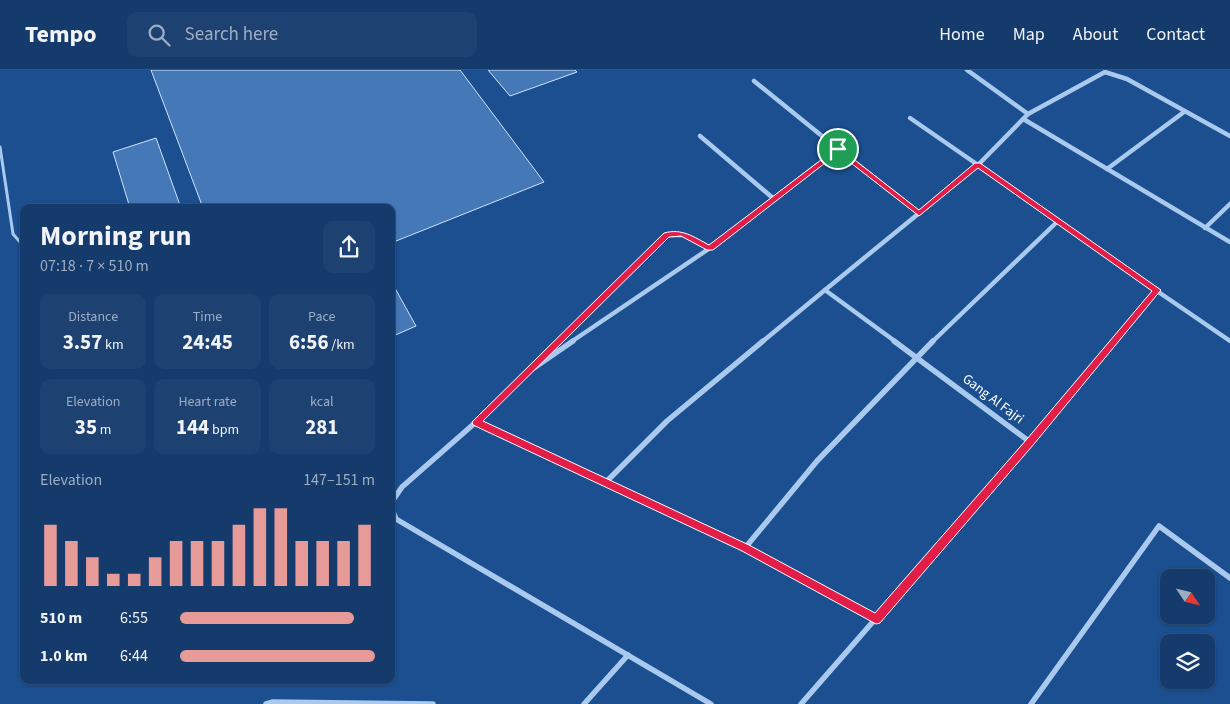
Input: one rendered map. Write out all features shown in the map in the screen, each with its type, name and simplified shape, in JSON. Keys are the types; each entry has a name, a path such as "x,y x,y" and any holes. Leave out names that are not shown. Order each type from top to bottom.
{"street":[{"path":"967,70 1028,114"},
{"path":"606,482 667,421 978,165 1025,120 1028,114 1105,72 1127,79 1230,136"},
{"path":"754,81 919,213"},
{"path":"1107,169 1184,112"},
{"path":"910,118 1230,341"},
{"path":"1025,120 1230,242"},
{"path":"700,136 774,199"},
{"path":"525,374 710,248 838,149"},
{"path":"1205,228 1230,204"},
{"path":"745,548 784,498 916,357 1058,221"},
{"path":"395,499 402,488 476,422 667,235 674,233 682,234 710,248"},
{"name":"Gang Al Fajri","path":"824,290 1030,442 1157,290"},
{"path":"476,422 745,548 876,619"},
{"path":"801,704 1030,442"},
{"path":"395,516 396,519 711,704"},
{"path":"1031,704 1159,526 1230,578"},
{"path":"584,704 628,655"},
{"path":"266,704 273,702 433,704"}],"lane":[{"path":"0,147 13,234 20,242"}],"building":[{"path":"151,70 460,70 544,182 395,241 395,204 201,204"},
{"path":"488,70 575,70 577,72 510,96"},
{"path":"156,138 180,204 129,204 113,152"},
{"path":"395,288 416,326 395,335"}],"route":[{"path":"838,149 919,213 978,165 1157,290 1030,442 876,619 745,548 476,422 667,235 674,233 682,234 710,248 838,149"}]}
